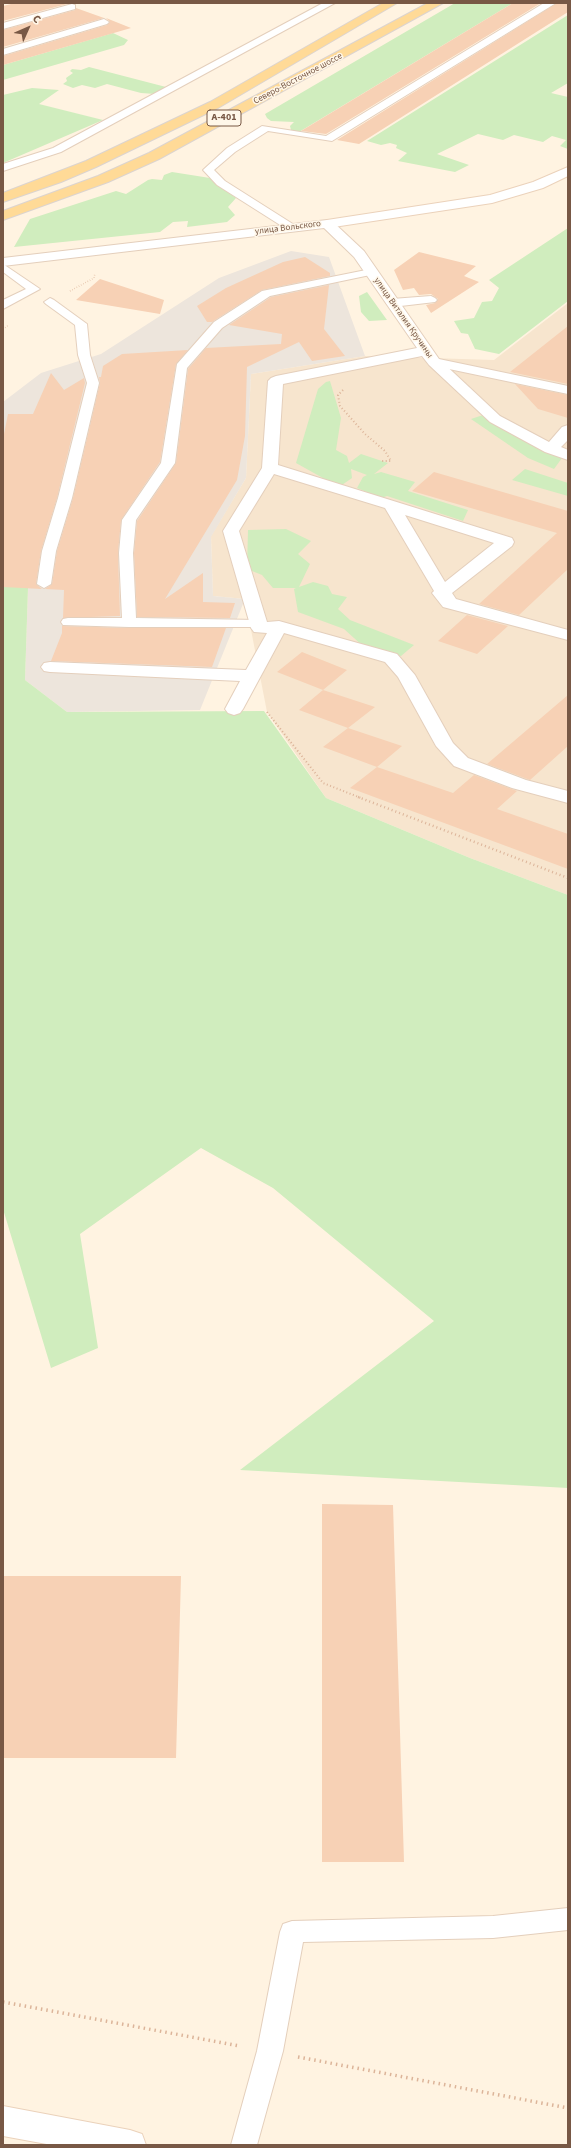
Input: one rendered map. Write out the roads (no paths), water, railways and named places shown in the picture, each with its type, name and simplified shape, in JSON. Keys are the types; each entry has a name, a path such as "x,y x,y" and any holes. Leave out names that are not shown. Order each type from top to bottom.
{"main road":[{"name":"Северо-Восточное шоссе","path":"3,198 84,167 214,105 391,3"},
{"name":"Северо-Восточное шоссе","path":"3,216 103,179 154,156 437,3"}],"street":[{"name":"улица Вольского","path":"3,262 327,224 492,199 538,185 568,171"},
{"name":"улица Виталия Кручины","path":"327,224 359,254 429,356 495,419 551,449 568,455"},
{"path":"429,356 276,381 270,468 231,531 260,628 279,626 391,658 406,675 445,746 461,762 519,784 568,797"},
{"path":"551,449 568,430"},
{"path":"270,468 506,542 441,593"},
{"path":"391,505 441,593 449,603 568,635"},
{"path":"234,710 279,626"},
{"path":"50,666 252,676"},
{"path":"3,2121 130,2145"}],"lane":[{"path":"3,168 57,150 330,3"},
{"path":"292,228 222,183 208,170 231,150 266,128 328,139 551,3"},
{"path":"3,26 72,7"},
{"path":"3,52 104,22"},
{"path":"3,267 34,289"},
{"path":"129,623 126,553 129,520 168,463 181,367 218,325 266,293 371,272"},
{"path":"3,293 34,289"},
{"path":"3,305 34,289"},
{"path":"392,303 431,300"},
{"path":"44,584 49,551 65,498 93,383 84,355 81,324 50,302"},
{"path":"429,356 568,390"},
{"path":"68,622 259,624"},
{"path":"244,2145 270,2052 292,1932 493,1927 568,1919"}]}
